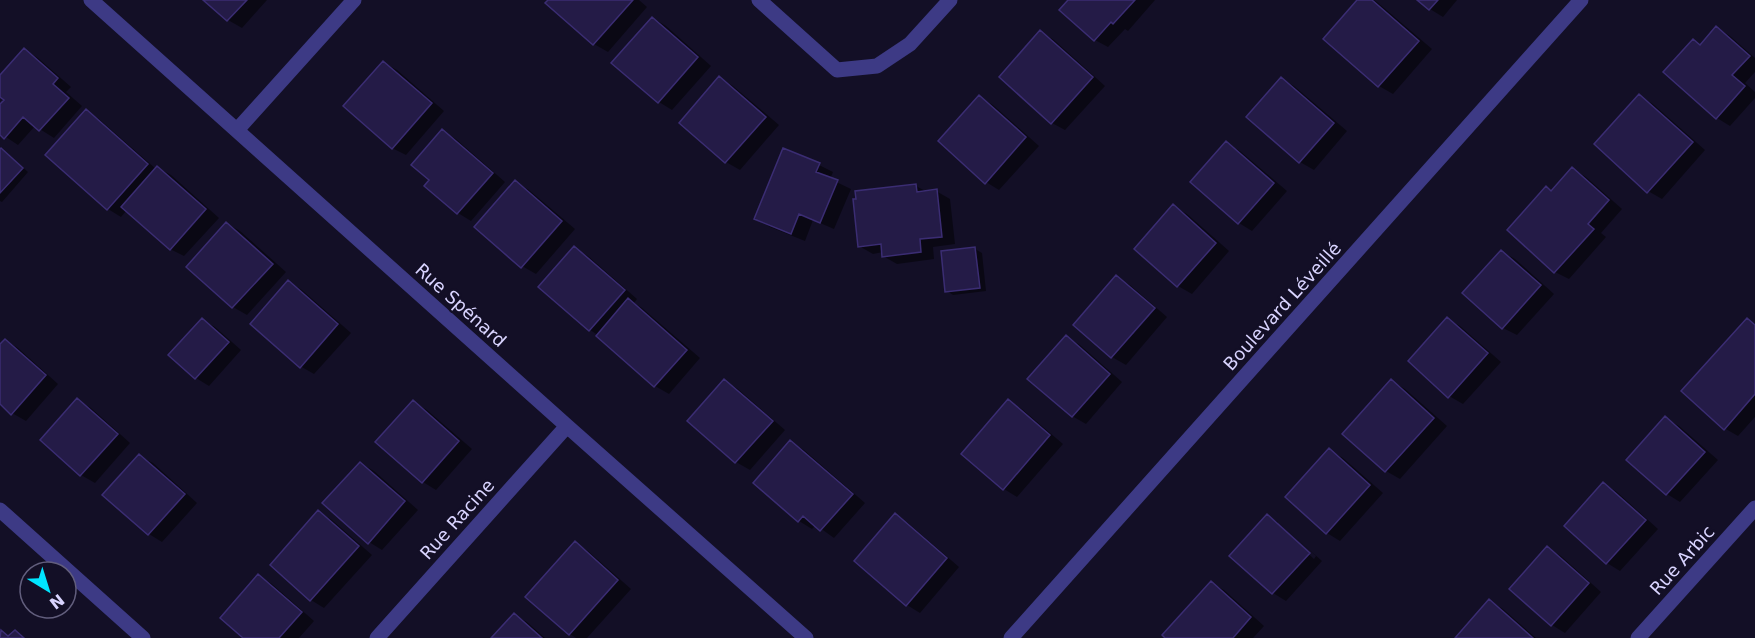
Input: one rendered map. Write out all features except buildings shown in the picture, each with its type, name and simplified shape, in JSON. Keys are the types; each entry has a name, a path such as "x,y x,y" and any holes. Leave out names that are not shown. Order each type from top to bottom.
{"street":[{"name":"Rue Spénard","path":"92,0 807,638"},
{"path":"237,130 354,0"},
{"path":"759,0 837,70 877,66 910,44 950,0"},
{"name":"Boulevard Léveillé","path":"1011,638 1581,0"},
{"name":"Rue Racine","path":"377,638 567,426"},
{"name":"Rue Arbic","path":"1638,638 1755,508"},
{"path":"0,510 143,638"}]}
